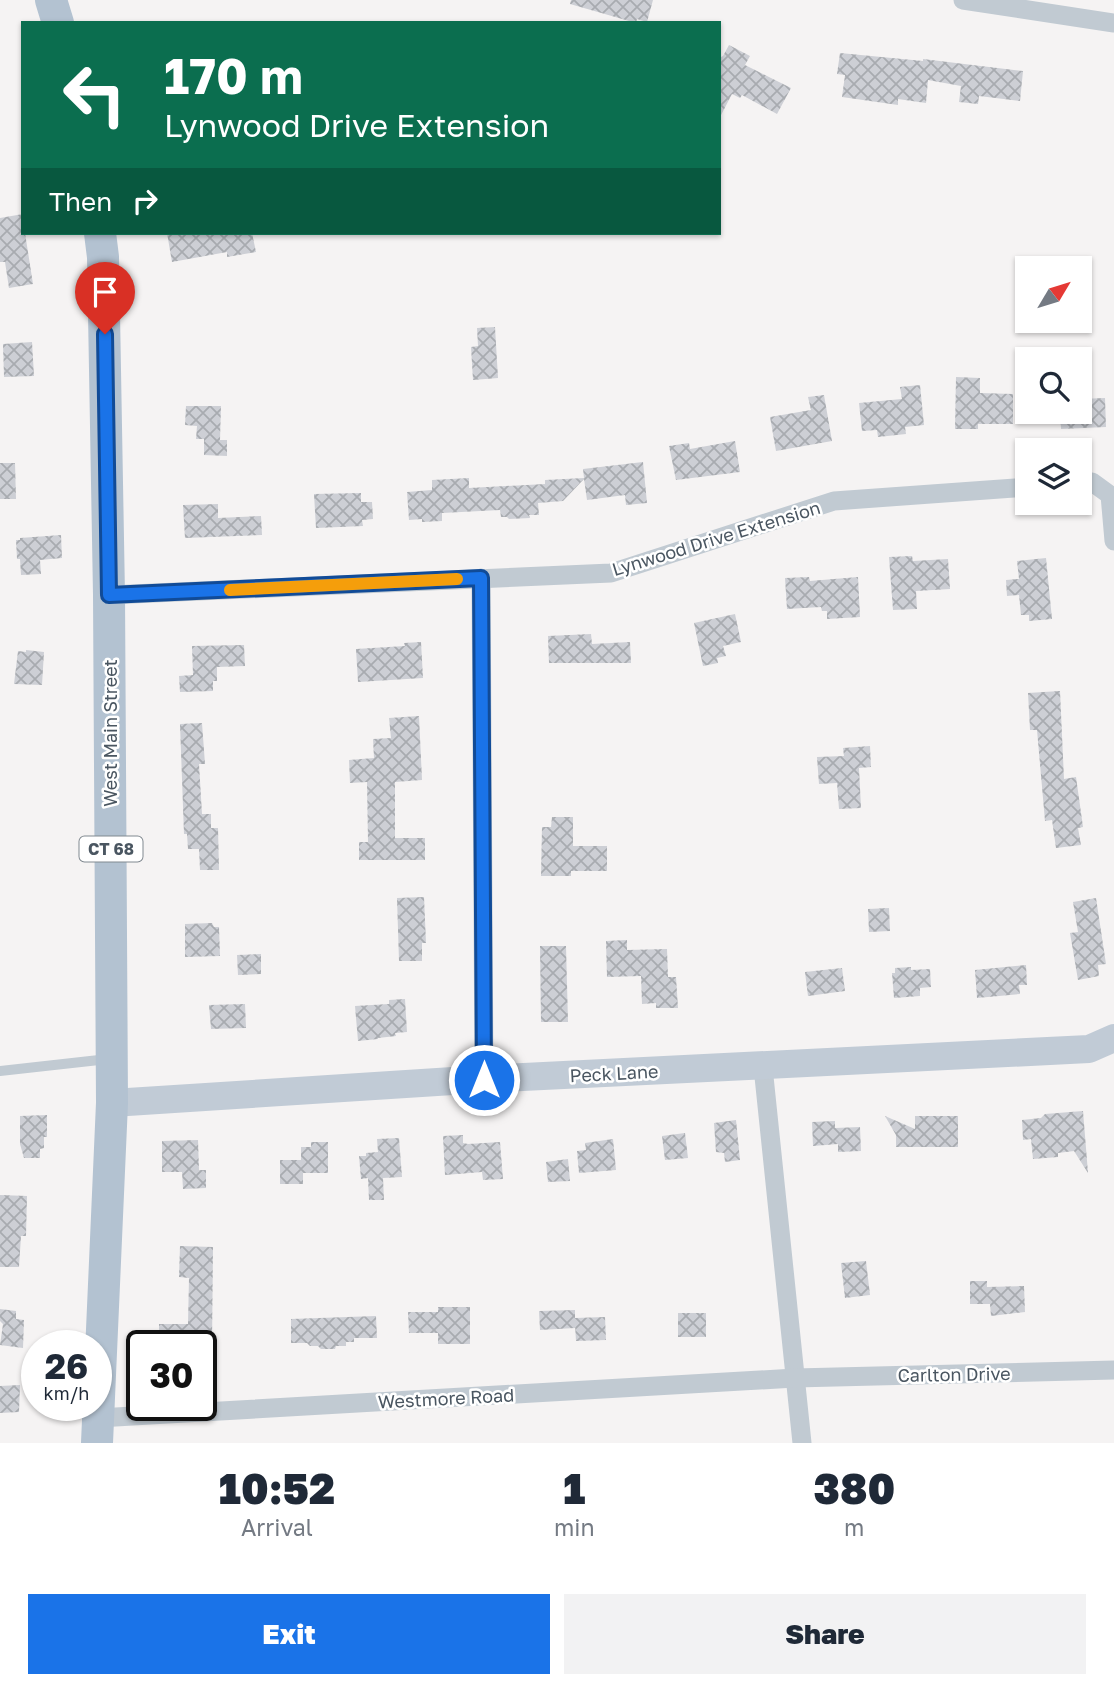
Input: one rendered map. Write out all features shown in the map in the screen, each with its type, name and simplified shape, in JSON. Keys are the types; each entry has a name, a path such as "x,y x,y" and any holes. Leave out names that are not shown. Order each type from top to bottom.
{"main road":[{"path":"51,0 57,21"},
{"name":"West Main Street","path":"97,1431 112,1103 109,595 103,257 100,235"}],"street":[{"path":"964,0 1114,23"},
{"path":"1092,482 1110,495 1114,541"},
{"name":"Lynwood Drive Extension","path":"109,595 611,573 834,501 1015,488"},
{"path":"481,578 484,1080"},
{"name":"Peck Lane","path":"112,1103 484,1080 1089,1049 1114,1038"},
{"path":"763,1067 802,1443"},
{"name":"Carlton Drive","path":"795,1378 1114,1370"},
{"name":"Westmore Road","path":"97,1431 795,1378"}],"lane":[{"path":"0,1070 112,1058"}],"building":[{"path":"571,0 653,0 647,21 629,21 570,4"},
{"path":"729,45 750,56 745,65 791,88 777,114 742,95 740,98 732,94 721,115 723,56"},
{"path":"840,53 923,59 1023,71 1020,101 979,96 978,104 959,102 961,86 928,80 926,103 898,99 898,105 842,97 845,75 837,74"},
{"path":"21,214 21,235 25,235 33,284 9,288 5,262 0,262 0,218"},
{"path":"167,235 252,235 256,252 227,257 227,252 172,262"},
{"path":"495,327 498,378 473,380 471,347 478,346 477,328"},
{"path":"32,342 34,376 4,377 3,344"},
{"path":"956,377 980,378 980,393 1013,394 1013,424 978,424 978,429 955,429"},
{"path":"920,385 924,425 905,427 906,434 878,437 877,430 862,431 859,403 902,399 900,387"},
{"path":"824,395 832,441 776,451 770,417 811,410 808,397"},
{"path":"1105,398 1106,427 1061,429 1061,424 1092,424 1092,399"},
{"path":"186,406 221,406 220,440 227,440 227,456 204,455 204,439 196,439 197,426 185,425"},
{"path":"735,441 740,472 676,480 669,446 689,443 690,449"},
{"path":"643,462 647,503 626,505 625,495 587,500 584,479 563,501 538,503 539,515 529,515 530,518 501,517 500,510 442,513 442,521 409,520 407,492 432,490 432,480 469,478 469,488 545,484 545,480 584,478 583,469"},
{"path":"0,463 15,463 16,499 0,499"},
{"path":"361,493 361,502 372,502 373,519 362,520 363,526 316,528 314,494"},
{"path":"218,504 218,518 261,516 262,535 185,538 183,505"},
{"path":"61,535 62,558 40,560 41,574 21,575 16,540"},
{"path":"912,556 913,561 948,559 950,589 916,591 917,609 893,610 889,557"},
{"path":"1046,558 1052,619 1029,621 1029,615 1021,615 1019,595 1007,596 1006,580 1019,579 1017,561"},
{"path":"809,577 810,581 858,577 860,617 827,619 827,611 822,611 821,607 787,609 785,578"},
{"path":"735,614 741,642 723,646 726,656 717,658 718,663 703,666 694,623"},
{"path":"591,634 592,644 630,642 631,663 549,663 548,636"},
{"path":"421,642 423,678 358,682 356,649 405,646 404,643"},
{"path":"244,645 245,666 217,667 217,681 213,681 213,691 180,692 179,676 193,675 192,646"},
{"path":"18,651 44,652 42,685 14,684"},
{"path":"1060,691 1064,779 1076,777 1083,827 1078,828 1081,845 1056,848 1052,820 1045,821 1037,730 1030,730 1028,693"},
{"path":"419,716 422,780 395,782 395,838 425,838 425,860 359,860 359,842 368,842 367,782 350,783 349,760 374,758 373,739 391,738 389,718"},
{"path":"202,723 205,764 199,764 202,814 211,814 211,828 218,828 219,870 200,870 199,849 188,849 187,834 184,834 180,724"},
{"path":"870,746 871,767 859,768 861,808 839,809 837,783 819,784 817,757 844,756 843,748"},
{"path":"552,817 573,817 573,846 607,846 607,871 571,871 571,876 541,876 542,827 551,827"},
{"path":"424,897 426,943 422,943 422,961 399,961 397,898"},
{"path":"1096,898 1106,964 1098,965 1099,976 1078,980 1070,933 1078,932 1073,902"},
{"path":"889,908 890,931 869,932 868,909"},
{"path":"212,923 214,927 219,927 220,956 185,957 185,924"},
{"path":"627,940 627,950 667,949 668,977 676,977 678,1008 656,1008 656,1003 642,1004 641,976 607,977 606,941"},
{"path":"540,946 566,946 568,1022 541,1022"},
{"path":"261,954 261,974 238,975 237,955"},
{"path":"1026,965 1027,985 1019,985 1020,994 977,998 975,970"},
{"path":"911,967 911,970 930,969 931,987 920,988 920,996 894,998 892,973 895,973 895,968"},
{"path":"842,968 845,991 808,996 805,972"},
{"path":"405,999 407,1032 358,1041 355,1006 389,1004 389,1000"},
{"path":"245,1004 246,1028 211,1029 209,1005"},
{"path":"1083,1111 1088,1173 1074,1151 1058,1153 1058,1157 1033,1159 1031,1139 1023,1140 1022,1120 1041,1118 1045,1114"},
{"path":"47,1115 47,1137 44,1137 44,1148 40,1149 40,1158 24,1158 20,1144 20,1116"},
{"path":"885,1116 915,1129 915,1116 958,1116 958,1147 896,1147 896,1135"},
{"path":"736,1120 740,1160 725,1162 724,1153 716,1152 714,1123"},
{"path":"835,1121 835,1128 860,1127 861,1151 838,1152 838,1144 813,1146 812,1122"},
{"path":"685,1133 688,1158 665,1160 662,1136"},
{"path":"463,1135 463,1143 468,1144 500,1142 503,1179 483,1180 482,1172 445,1175 443,1136"},
{"path":"399,1138 402,1177 383,1178 384,1200 369,1200 368,1178 361,1179 359,1156 378,1152 377,1139"},
{"path":"613,1139 616,1170 579,1173 577,1151 586,1150 585,1143"},
{"path":"198,1140 199,1170 206,1170 206,1188 183,1189 182,1172 162,1172 162,1141"},
{"path":"311,1142 328,1142 328,1173 303,1173 303,1184 280,1184 280,1160 301,1160 301,1147 311,1147"},
{"path":"568,1159 570,1181 548,1182 546,1162"},
{"path":"0,1195 27,1196 26,1236 21,1236 19,1267 0,1267"},
{"path":"180,1246 213,1247 212,1330 159,1330 159,1324 188,1324 189,1278 179,1277"},
{"path":"866,1261 870,1295 845,1298 841,1263"},
{"path":"970,1281 987,1281 987,1287 1024,1286 1025,1312 991,1316 990,1304 970,1304"},
{"path":"438,1307 470,1307 470,1344 438,1344 438,1333 409,1333 408,1312 438,1312"},
{"path":"0,1309 16,1311 16,1319 24,1320 21,1348 0,1345 3,1324 0,1321"},
{"path":"575,1310 575,1318 605,1317 606,1340 576,1341 575,1325 575,1328 540,1330 539,1311"},
{"path":"678,1313 706,1313 706,1337 678,1337"},
{"path":"376,1316 377,1338 354,1338 354,1342 346,1342 346,1346 336,1346 335,1349 321,1349 307,1343 291,1343 291,1319"},
{"path":"20,1385 19,1412 0,1413 0,1386"}],"slow traffic":[{"path":"230,590 457,579"}],"route":[{"path":"105,334 109,595 481,578 484,1080"}]}
